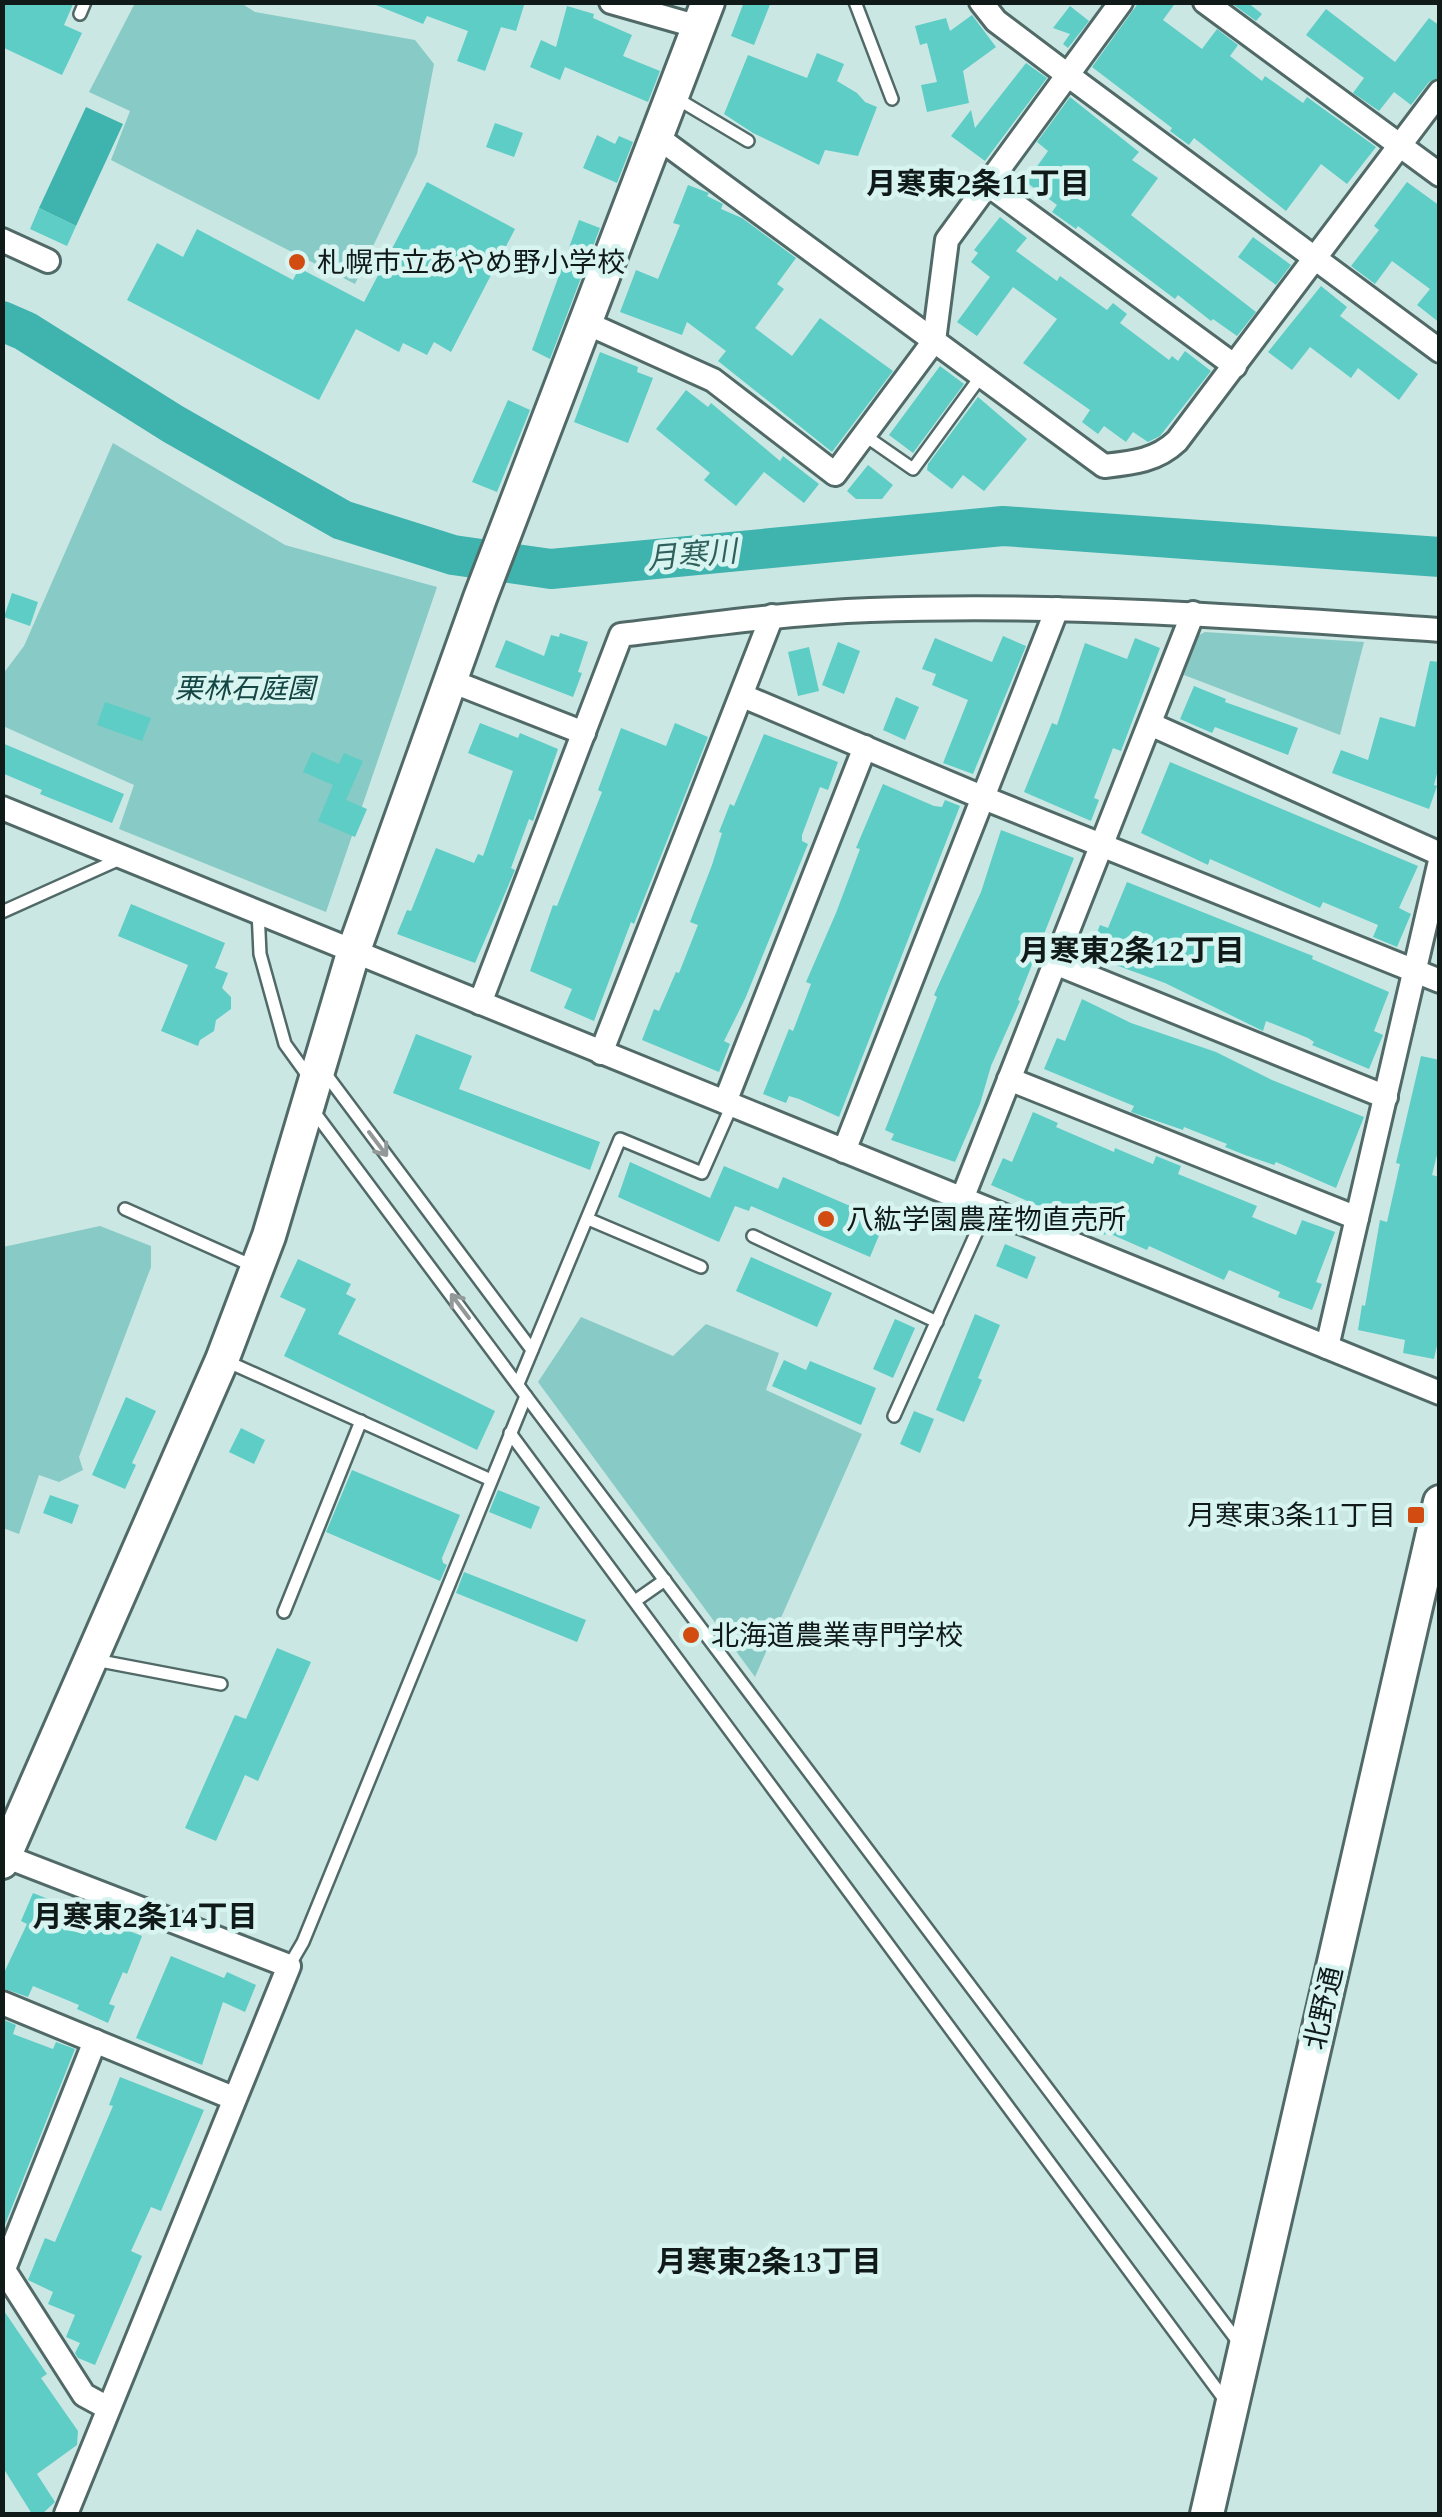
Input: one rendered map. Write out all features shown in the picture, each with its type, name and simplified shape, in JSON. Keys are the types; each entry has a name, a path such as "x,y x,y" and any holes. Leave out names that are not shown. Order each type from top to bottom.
{"street":[{"path":"66,2514 289,1966 3,1858 222,1360 257,1268 354,950 480,598 703,15 611,2"},
{"path":"981,2 996,21 1440,351"},
{"path":"584,322 713,380 835,474 934,341 947,240 1122,2"},
{"path":"1205,2 1440,175"},
{"path":"656,136 1104,466 1136,463 1163,454 1177,441 1440,92"},
{"path":"986,184 1235,366"},
{"path":"2,240 48,261"},
{"path":"844,1151 1056,609"},
{"path":"480,1003 621,635 772,616 870,610 1056,609 1440,630"},
{"path":"962,1199 1193,614"},
{"path":"601,1052 772,616"},
{"path":"451,681 584,732"},
{"path":"743,696 984,798 1440,981"},
{"path":"1150,724 1440,854"},
{"path":"729,1103 865,748"},
{"path":"2,808 1440,1393"},
{"path":"1326,1347 1440,861"},
{"path":"1055,962 1386,1097"},
{"path":"1009,1079 1357,1218"},
{"name":"北野通","path":"1207,2514 1440,1502"},
{"path":"2,2003 233,2098"},
{"path":"95,2042 3,2268 84,2394 108,2408"}],"lane":[{"path":"855,2 892,99"},
{"path":"672,96 748,141"},
{"path":"864,435 913,469 981,376"},
{"path":"2,912 124,858"},
{"path":"258,911 260,954 285,1044 526,1396 1245,2350"},
{"path":"314,1085 532,1350"},
{"path":"518,1384 620,1139 702,1173 729,1103"},
{"path":"125,1209 257,1268"},
{"path":"894,1416 987,1210"},
{"path":"588,1219 701,1267"},
{"path":"753,1236 936,1322"},
{"path":"222,1360 491,1480"},
{"path":"289,1966 303,1942 526,1396"},
{"path":"284,1612 360,1421"},
{"path":"510,1433 1232,2409"},
{"path":"635,1601 664,1580"},
{"path":"91,1659 221,1684"}],"green space":[{"path":"135,3 241,3 255,12 415,40 434,64 417,154 355,284 111,160 130,111 89,92"},
{"name":"栗林石庭園","path":"113,443 285,545 437,587 326,912 119,829 134,785 3,726 3,674 24,646"},
{"path":"1205,632 1364,642 1340,735 1184,675 1197,636"},
{"path":"100,1226 151,1246 151,1267 79,1457 83,1470 59,1482 39,1475 19,1534 3,1528 3,1247"},
{"path":"581,1317 673,1356 706,1324 779,1353 766,1390 862,1434 755,1677 538,1382"}],"shaded area":[{"path":"86,107 123,124 76,226 39,208"}],"building":[{"path":"2,2 74,2 64,25 82,33 62,75 2,47"},
{"path":"525,2 516,31 501,27 485,71 457,61 468,31 427,16 423,24 371,3"},
{"path":"744,2 771,2 754,45 731,36"},
{"path":"1139,2 1176,2 1163,20 1202,49 1217,29 1238,45 1230,56 1262,81 1265,76 1303,103 1307,97 1376,147 1347,184 1321,164 1286,211 1194,138 1189,145 1170,131 1172,128 1092,67"},
{"path":"1247,2 1262,14 1256,21 1234,5"},
{"path":"567,6 594,14 593,18 632,35 623,56 660,71 648,102 565,67 560,80 530,67 541,40 556,47"},
{"path":"1070,6 1089,21 1068,48 1063,44 1070,34 1053,28"},
{"path":"1326,9 1395,62 1429,18 1440,26 1440,77 1429,82 1411,105 1394,92 1379,111 1353,93 1364,78 1306,35"},
{"path":"972,15 996,47 963,71 969,103 927,112 921,85 937,82 927,43 920,45 915,26 946,18 950,31"},
{"path":"817,53 844,64 837,81 877,107 858,156 825,150 819,165 753,133 724,114 748,55 807,78"},
{"path":"1026,63 1047,78 985,161 951,136 971,110 975,128"},
{"path":"1070,97 1139,152 1132,160 1158,178 1131,215 1256,312 1237,336 1178,295 1175,299 1078,226 1076,229 1052,212 1057,205 1026,182 1048,151 1037,142"},
{"path":"495,123 523,133 514,157 486,147"},
{"path":"597,135 615,144 619,136 633,142 617,183 583,168"},
{"path":"427,182 515,229 451,352 434,342 427,355 403,343 399,352 356,329 319,400 127,300 157,243 183,257 197,229 293,280 299,268 364,302"},
{"path":"1407,182 1440,206 1440,323 1417,305 1430,289 1392,261 1375,284 1351,266 1379,230 1374,226"},
{"path":"688,185 709,193 707,196 723,204 721,209 742,218 796,258 777,284 784,289 755,328 792,356 820,318 893,371 832,452 718,361 726,351 687,322 682,335 620,312 636,270 658,279 680,225 673,223"},
{"path":"39,208 76,226 67,246 30,229"},
{"path":"1000,217 1027,238 1016,251 1057,281 1060,276 1107,310 1113,303 1127,314 1120,323 1169,360 1172,356 1178,361 1185,351 1211,371 1160,436 1148,442 1133,432 1126,442 1104,426 1098,434 1082,422 1090,410 1023,363 1057,319 1013,287 977,336 957,322 990,277 971,262 978,253 974,250"},
{"path":"579,220 600,228 550,359 532,350"},
{"path":"1253,237 1291,265 1276,285 1238,257"},
{"path":"1321,286 1347,307 1340,316 1418,374 1399,400 1358,368 1351,378 1310,347 1292,370 1268,352"},
{"path":"600,352 638,367 637,372 653,378 628,443 574,422"},
{"path":"940,366 964,384 913,453 889,435"},
{"path":"686,390 708,407 711,403 780,461 783,456 819,484 804,503 764,472 736,506 704,480 710,473 656,429"},
{"path":"978,397 1027,439 984,491 963,475 952,489 927,470 928,464"},
{"path":"508,400 530,410 497,492 472,482"},
{"path":"868,465 893,485 882,499 856,499 847,491"},
{"path":"12,593 38,602 30,626 4,617"},
{"path":"560,633 588,642 573,697 495,667 506,640 544,656 551,635 559,637"},
{"path":"1003,636 1026,646 973,774 943,763 968,700 932,685 936,674 922,669 935,638 992,662"},
{"path":"1135,638 1160,648 1121,751 1113,748 1094,798 1099,800 1091,821 1024,792 1052,723 1057,725 1085,643 1127,659"},
{"path":"838,642 860,651 844,694 822,685"},
{"path":"809,647 819,691 798,696 788,652"},
{"path":"1430,661 1440,662 1440,762 1429,809 1332,773 1341,750 1368,760 1380,717 1415,727"},
{"path":"1194,686 1226,699 1225,702 1298,728 1288,755 1215,727 1212,733 1180,719"},
{"path":"896,697 919,707 905,740 883,730"},
{"path":"105,702 151,718 142,741 97,725"},
{"path":"480,723 518,738 520,733 558,749 533,821 529,819 511,868 515,870 475,963 397,934 407,910 411,911 436,848 474,863 478,854 483,856 513,771 468,753"},
{"path":"675,723 708,737 594,1021 564,1008 572,989 530,971 553,905 557,906 602,792 598,790 621,728 666,746"},
{"path":"764,734 838,762 828,790 820,787 802,835 802,841 808,844 724,1041 730,1044 719,1072 642,1040 654,1009 659,1011 676,972 679,973 698,925 690,922 712,865 722,833 719,832"},
{"path":"2,743 124,794 112,823 40,794 42,790 2,773"},
{"path":"312,752 339,764 344,753 363,761 346,800 367,809 355,837 318,821 333,785 303,772"},
{"path":"1170,762 1418,866 1399,908 1411,914 1397,947 1373,937 1378,925 1323,902 1320,908 1210,859 1208,865 1141,833"},
{"path":"883,784 934,806 942,807 945,800 960,806 839,1117 799,1099 789,1096 786,1103 763,1094 789,1029 793,1031 811,984 806,982"},
{"path":"1001,830 1074,858 955,1162 891,1140 894,1134 885,1130 937,997 934,995 981,892"},
{"path":"1127,882 1313,956 1312,959 1389,992 1374,1031 1383,1035 1369,1069 1312,1045 1314,1042 1308,1038 1266,1021 1263,1031 1165,983 1088,955 1100,925 1108,928"},
{"path":"131,904 225,943 215,968 228,973 222,988 231,997 231,1009 216,1020 214,1031 200,1040 198,1046 161,1031 188,965 118,936"},
{"path":"1082,999 1131,1023 1216,1052 1272,1080 1364,1117 1336,1188 1276,1162 1274,1165 1225,1147 1227,1144 1184,1127 1183,1130 1131,1112 1134,1106 1044,1069 1057,1038 1065,1041"},
{"path":"416,1034 472,1056 459,1089 600,1142 590,1170 393,1093"},
{"path":"1421,1056 1440,1060 1440,1143 1432,1175 1440,1177 1440,1332 1434,1359 1403,1353 1405,1340 1358,1330 1380,1220 1387,1222 1400,1164 1396,1163"},
{"path":"1033,1112 1058,1123 1056,1127 1114,1152 1115,1148 1153,1164 1156,1156 1181,1166 1178,1174 1257,1206 1252,1217 1296,1235 1302,1220 1335,1232 1316,1282 1322,1284 1312,1310 1278,1297 1280,1292 1229,1270 1224,1280 1149,1246 1147,1250 1106,1232 1105,1235 991,1185 1003,1158 1012,1162"},
{"path":"630,1162 710,1198 724,1166 778,1189 783,1177 885,1221 870,1257 751,1206 749,1211 735,1206 719,1242 618,1197"},
{"path":"1005,1244 1036,1257 1027,1279 996,1266"},
{"path":"751,1257 832,1293 817,1327 736,1291"},
{"path":"298,1259 351,1284 346,1294 356,1299 338,1334 495,1411 477,1450 284,1356 306,1309 280,1297"},
{"path":"975,1314 1000,1325 964,1422 936,1410"},
{"path":"895,1319 915,1328 893,1378 873,1369"},
{"path":"784,1360 806,1370 810,1361 876,1388 861,1425 772,1386"},
{"path":"126,1397 156,1411 132,1463 136,1465 125,1489 92,1475"},
{"path":"914,1411 934,1419 920,1453 900,1444"},
{"path":"241,1428 265,1440 254,1464 229,1452"},
{"path":"352,1470 460,1515 442,1558 447,1565 440,1581 326,1532"},
{"path":"498,1490 540,1507 531,1529 489,1512"},
{"path":"50,1495 79,1505 72,1524 43,1513"},
{"path":"464,1572 586,1620 577,1642 456,1593"},
{"path":"277,1648 311,1662 258,1781 245,1775 216,1841 185,1828 235,1715 246,1719"},
{"path":"33,1893 142,1936 127,1974 123,1972 109,2004 115,2006 108,2023 77,2009 79,2005 33,1986 28,1997 2,1988 2,1977 27,1924 21,1921"},
{"path":"171,1956 224,1978 227,1972 256,1985 245,2012 223,2002 202,2065 136,2038"},
{"path":"2,2019 16,2025 13,2034 53,2049 56,2042 75,2049 2,2232"},
{"path":"120,2077 204,2110 161,2211 151,2207 131,2251 142,2256 95,2365 78,2358 75,2353 80,2343 66,2337 75,2315 48,2304 53,2292 28,2280 45,2238 55,2242 113,2106 109,2105"},
{"path":"2,2308 47,2374 41,2378 78,2431 77,2445 37,2474 55,2502 42,2514 32,2514 2,2466"}],"waterway":[{"name":"月寒川","path":"2,321 342,520 453,555 551,569 1003,526 1440,557"}],"place":[{"name":"札幌市立あやめ野小学校","path":"297,262"},
{"name":"八紘学園農産物直売所","path":"826,1219"},
{"name":"月寒東3条11丁目","path":"1416,1515"},
{"name":"北海道農業専門学校","path":"691,1635"}],"district":[{"name":"月寒東2条11丁目","path":"978,184"},
{"name":"月寒東2条12丁目","path":"1132,951"},
{"name":"月寒東2条14丁目","path":"145,1917"},
{"name":"月寒東2条13丁目","path":"769,2262"}]}
